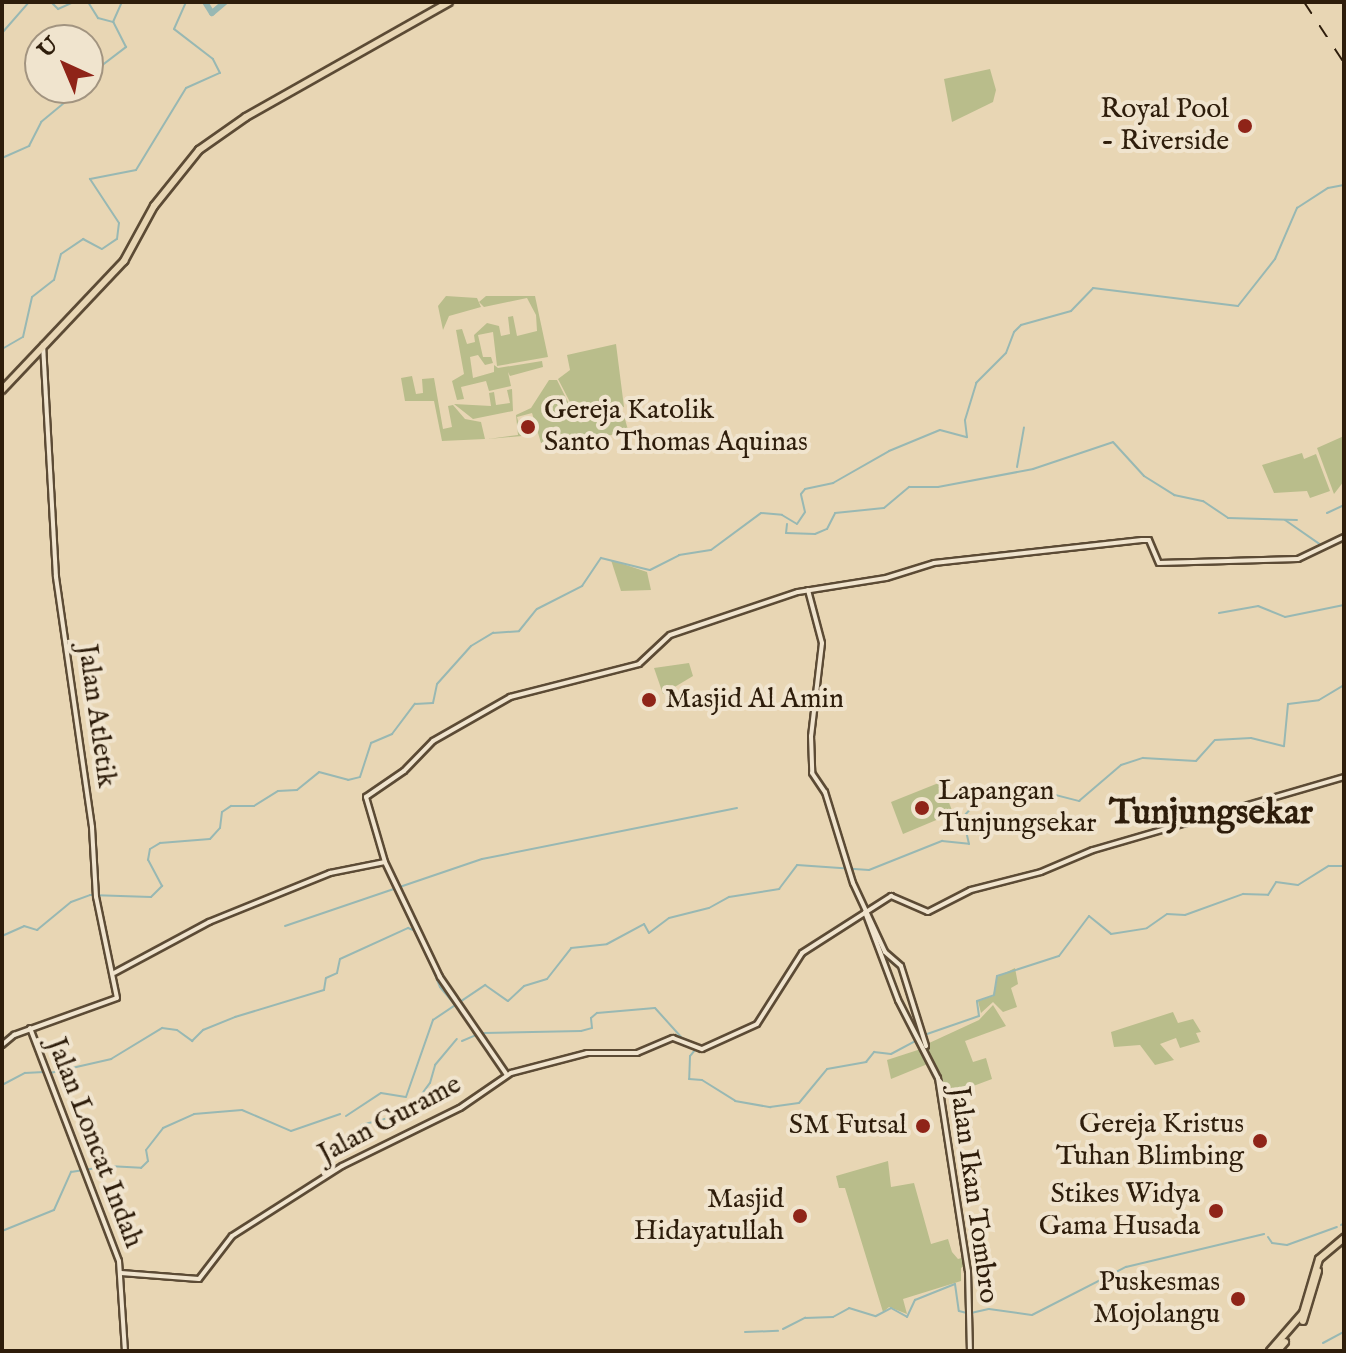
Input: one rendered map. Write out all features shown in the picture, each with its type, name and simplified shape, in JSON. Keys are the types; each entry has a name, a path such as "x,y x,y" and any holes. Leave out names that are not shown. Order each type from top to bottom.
{"main road":[{"path":"2,390 124,261 154,206 199,150 241,120 449,2"},
{"path":"1277,1351 1307,1311 1317,1262 1344,1241"},
{"path":"1270,1351 1307,1311"}],"street":[{"name":"Jalan Atletik","path":"30,1028 115,1002 114,973 96,897 55,569 43,345"},
{"path":"507,1075 461,1002 441,979 385,862 367,793 398,776 433,741 510,697 641,663 671,635 808,590 886,578 940,563 1149,539 1158,563 1275,561 1303,557 1344,537"},
{"path":"808,590 822,643 810,757 846,866 885,952 901,966 926,1046"},
{"path":"867,911 895,895 931,911 971,890 1041,872 1086,852 1344,777"},
{"path":"114,973 209,922 330,873 385,862"},
{"path":"867,911 903,1007 926,1046"},
{"name":"Jalan Gurame","path":"121,1273 199,1279 233,1234 342,1166 460,1108 507,1075 587,1053 637,1053 669,1038 698,1048 762,1022 798,957 867,911"},
{"path":"903,1007 913,1004"},
{"path":"2,1045 30,1028"},
{"name":"Jalan Loncat Indah","path":"30,1028 42,1071 88,1178 121,1273 125,1351"},
{"name":"Jalan Ikan Tombro","path":"926,1046 938,1078 964,1241 970,1351"}],"green space":[{"path":"990,69 996,90 993,102 952,122 944,79"},
{"path":"446,296 477,298 481,307 449,316 443,330 438,306"},
{"path":"486,296 535,296 548,357 497,366 493,332 478,335 483,357 491,357 493,363 485,365 478,355 470,357 473,378 494,372 494,365 498,368 542,361 543,367 510,376 508,372 511,386 489,391 486,381 461,387 464,399 457,400 452,381 464,374 456,330 462,329 467,344 475,342 474,335 487,323 499,326 501,336 510,334 508,317 513,316 517,336 537,331 536,315 527,298 484,307 479,302"},
{"path":"616,344 624,407 591,411 571,404 558,379 570,370 567,355"},
{"path":"412,376 416,394 423,393 422,379 434,378 443,429 452,427 448,406 453,405 465,419 481,422 485,439 442,441 434,401 405,401 401,378"},
{"path":"549,380 557,380 571,408 591,413 623,412 628,430 594,440 573,435 541,443 532,413 517,417 522,436 488,439 518,435 516,415 531,408"},
{"path":"512,389 513,411 473,419 454,404 491,406 489,393 494,392 496,405 510,403 507,390"},
{"path":"1344,436 1344,481 1334,494 1317,448"},
{"path":"1302,453 1304,459 1316,454 1330,491 1310,498 1307,491 1274,493 1262,465"},
{"path":"611,560 647,572 651,590 621,591"},
{"path":"689,663 693,676 663,694 654,668"},
{"name":"Lapangan Tunjungsekar","path":"941,782 953,813 903,834 891,802"},
{"path":"1015,968 1018,984 1011,988 1017,1007 1003,1012 993,1002 981,1013 978,1001 993,996 997,977"},
{"path":"993,1005 1006,1026 965,1041 973,1062 986,1058 992,1079 944,1097 927,1044 979,1020"},
{"path":"1173,1012 1178,1023 1193,1019 1201,1032 1196,1033 1200,1042 1180,1048 1176,1038 1160,1044 1174,1060 1155,1065 1140,1045 1114,1047 1111,1032"},
{"path":"924,1048 930,1063 891,1079 887,1060"},
{"path":"888,1161 891,1187 914,1183 931,1244 948,1239 952,1252 958,1259 965,1257 966,1265 961,1268 961,1281 903,1299 907,1314 889,1307 883,1312 845,1188 839,1188 836,1176"}],"waterway":[{"path":"2,33 29,2"},
{"path":"51,2 58,9 74,2"},
{"path":"88,2 98,18 113,22"},
{"path":"104,64 126,47 113,22 122,2"},
{"path":"2,349 23,337 32,297 54,280 61,254 83,239 102,249 117,239 119,223 90,179 136,170 186,88 220,73 213,59 174,29 186,2"},
{"path":"205,2 212,13 225,2"},
{"path":"2,158 29,146 41,122 63,104"},
{"path":"2,936 24,926 37,930 71,902 90,895 151,897 162,886 148,860 150,849 160,843 210,839 220,828 222,812 231,806 254,806 278,791 297,790 319,772 348,780 360,777 371,743 392,734 415,704 433,703 437,684 471,646 493,633 519,631 537,609 582,586 601,558 650,570 679,555 711,550 761,513 782,515 797,524 805,512 801,494 805,489 833,483 889,451 940,430 967,437 965,420 976,383 1006,353 1014,332 1021,325 1071,311 1093,288 1238,306 1275,259 1297,208 1328,188 1344,185"},
{"path":"1017,467 1024,428"},
{"path":"787,524 786,533 815,534 827,529 835,513 884,508 909,487 938,487 1033,469 1113,442 1144,476 1174,495 1203,501 1228,518 1297,520"},
{"path":"1327,513 1344,505"},
{"path":"1285,520 1321,545"},
{"path":"1219,613 1258,606 1285,617 1344,605"},
{"path":"346,1116 381,1093 406,1097 433,1020 485,985 508,1001 524,986 547,979 571,948 607,944 644,924 649,933 669,918 709,908 729,897 779,889 797,865 869,870 942,841 969,844 963,817 976,803 1002,793 1032,789 1079,801 1121,765 1143,758 1196,761 1215,740 1251,738 1284,746 1288,704 1319,700 1344,685"},
{"path":"285,926 482,859 737,808"},
{"path":"927,1034 979,1016 977,1001 994,995 997,976 1059,956 1089,916 1111,934 1147,928 1167,914 1185,915 1243,894 1268,895 1276,882 1298,885 1329,866 1344,866"},
{"path":"50,1073 111,1059 162,1028 177,1030 192,1041 203,1030 235,1017 324,990 326,978 337,973 340,959 408,928 416,931"},
{"path":"799,961 815,947"},
{"path":"424,948 440,987 455,1005"},
{"path":"484,1033 581,1031 592,1028 591,1018 597,1013 655,1008 682,1038 699,1045 690,1056 689,1079 702,1080 735,1101 770,1107 799,1103 827,1069 866,1062 874,1052 891,1054 917,1040"},
{"path":"462,1041 476,1035"},
{"path":"361,1125 408,1113 430,1083 435,1065 457,1039"},
{"path":"2,1085 25,1073 44,1072"},
{"path":"2,1231 54,1210 71,1172 108,1166 141,1168 148,1161 146,1150 163,1128 194,1114 242,1110 291,1131 340,1114"},
{"path":"1268,1237 1272,1243 1287,1245 1337,1227"},
{"path":"971,1313 989,1309 1032,1315 1126,1267 1264,1234"},
{"path":"783,1329 805,1318 833,1317 849,1308 876,1316 891,1308 907,1317 915,1300 955,1284 959,1311 967,1313"},
{"path":"745,1332 778,1331"},
{"path":"1323,1343 1344,1332"}],"railway":[{"path":"1304,2 1344,63"}],"place":[{"name":"Royal Pool - Riverside","path":"1245,126"},
{"name":"Gereja Katolik Santo Thomas Aquinas","path":"528,427"},
{"name":"Masjid Al Amin","path":"649,700"},
{"name":"Lapangan Tunjungsekar","path":"922,808"},
{"name":"SM Futsal","path":"923,1126"},
{"name":"Gereja Kristus Tuhan Blimbing","path":"1260,1141"},
{"name":"Stikes Widya Gama Husada","path":"1216,1211"},
{"name":"Masjid Hidayatullah","path":"800,1216"},
{"name":"Puskesmas Mojolangu","path":"1238,1299"}],"district":[{"name":"Tunjungsekar","path":"1211,814"}]}
